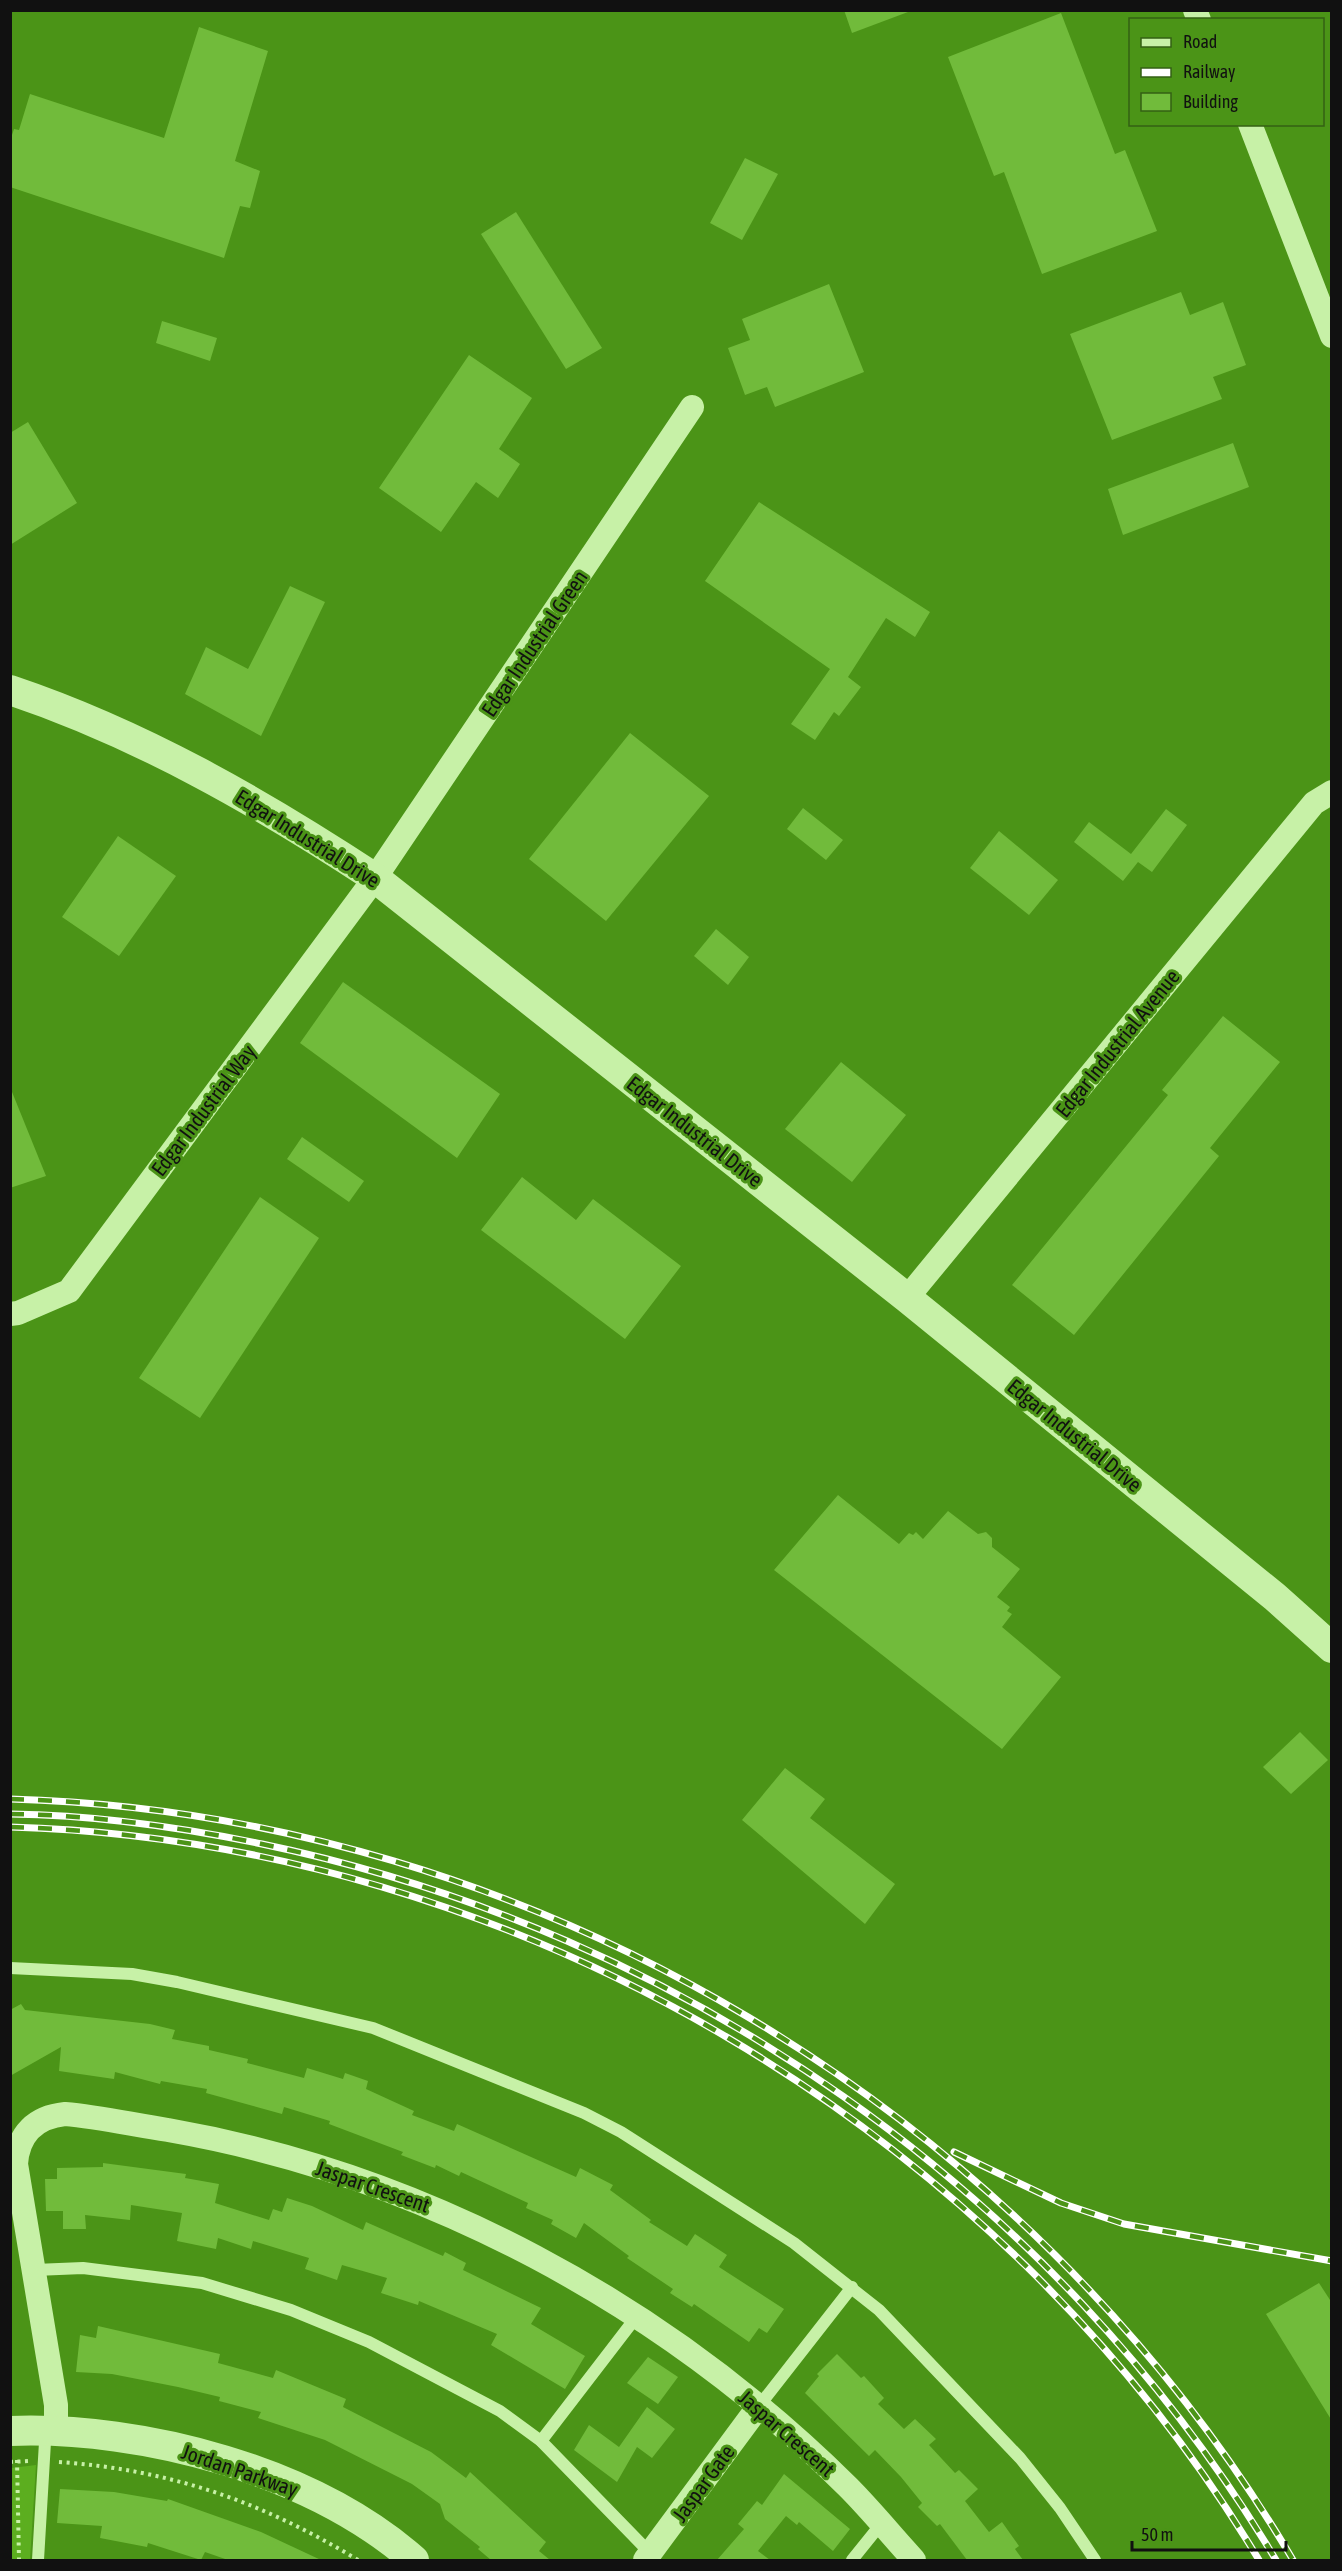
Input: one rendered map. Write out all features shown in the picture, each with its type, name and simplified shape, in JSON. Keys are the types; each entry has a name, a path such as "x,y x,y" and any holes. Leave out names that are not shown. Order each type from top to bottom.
{"street":[{"path":"1251,126 1332,336"},
{"name":"Edgar Industrial Green","path":"375,878 692,407"},
{"name":"Edgar Industrial Drive","path":"10,690 68,710 205,775 309,834 375,878 907,1298 1275,1597 1332,1648"},
{"name":"Edgar Industrial Avenue","path":"907,1298 1314,803 1332,792"},
{"name":"Edgar Industrial Way","path":"10,1314 18,1313 69,1291 375,878"},
{"name":"Jaspar Crescent","path":"56,2431 56,2405 17,2181 16,2152 19,2142 32,2125 46,2118 65,2114 227,2141 338,2172 418,2200 539,2258 637,2316 704,2362 759,2406 850,2489 914,2560"},
{"name":"Jaspar Gate","path":"649,2559 759,2406"},
{"name":"Jordan Parkway","path":"10,2431 56,2431 148,2442 218,2458 332,2502 384,2534 414,2560"}],"lane":[{"path":"10,1968 122,1973 177,1982 314,2012 398,2036 584,2113 621,2132 759,2219 852,2287 879,2310 1020,2458 1060,2508 1095,2560"},
{"path":"34,2270 92,2269 202,2283 238,2292 369,2342 500,2411 541,2441 649,2559"},
{"path":"759,2406 852,2287"},
{"path":"541,2441 637,2316"},
{"path":"38,2560 45,2442 56,2431"},
{"path":"852,2560 881,2524"}],"path":[{"path":"19,2560 13,2461 117,2467 209,2488 290,2522 358,2560"}],"green space":[{"path":"36,2465 30,2560 11,2560 11,2468"}],"building":[{"path":"844,10 907,10 908,12 852,33"},
{"path":"1061,13 1115,154 1125,150 1157,231 1042,274 1004,172 994,176 948,57"},
{"path":"199,27 268,51 235,161 260,171 250,208 240,206 224,258 10,187 10,141 14,129 19,130 30,94 164,138"},
{"path":"745,158 778,174 742,240 710,223"},
{"path":"516,212 602,348 566,369 481,234"},
{"path":"829,284 864,372 775,407 767,387 745,395 728,348 750,340 742,319"},
{"path":"1181,292 1190,315 1223,302 1246,365 1213,377 1222,399 1112,440 1070,334"},
{"path":"162,321 217,338 210,361 156,343"},
{"path":"469,355 532,398 499,449 520,464 498,498 476,482 441,532 379,488"},
{"path":"28,422 77,503 10,545 10,433"},
{"path":"1233,443 1249,487 1123,535 1108,489"},
{"path":"759,502 930,612 915,637 886,618 848,677 861,687 839,716 834,712 815,740 791,724 830,669 705,581"},
{"path":"290,586 325,602 261,736 185,694 206,647 248,669"},
{"path":"630,733 709,796 606,921 529,859"},
{"path":"803,808 843,840 826,860 787,829"},
{"path":"1166,809 1187,825 1152,872 1138,862 1123,881 1074,842 1089,822 1131,854"},
{"path":"999,831 1058,880 1029,915 970,868"},
{"path":"118,836 176,876 119,956 62,917"},
{"path":"716,929 749,957 728,985 694,956"},
{"path":"343,982 500,1094 457,1158 300,1043"},
{"path":"1223,1016 1280,1062 1210,1148 1219,1156 1074,1335 1012,1285 1168,1095 1162,1090"},
{"path":"841,1062 906,1115 852,1182 785,1129"},
{"path":"10,1087 46,1176 10,1188"},
{"path":"302,1137 364,1181 349,1202 287,1159"},
{"path":"522,1177 576,1220 593,1199 681,1266 625,1339 481,1230"},
{"path":"260,1197 319,1238 200,1418 139,1378"},
{"path":"838,1495 899,1544 909,1533 913,1535 916,1532 923,1539 948,1511 978,1534 986,1532 992,1538 992,1547 1020,1569 997,1597 1010,1607 1007,1611 1012,1614 1002,1627 1061,1677 1002,1749 774,1570"},
{"path":"1300,1732 1328,1760 1291,1794 1263,1767"},
{"path":"785,1768 825,1799 810,1818 895,1884 865,1924 742,1820"},
{"path":"21,2004 25,2010 150,2024 175,2030 172,2039 209,2046 209,2050 248,2059 247,2063 304,2078 307,2068 343,2079 345,2073 368,2081 366,2089 414,2111 412,2115 454,2131 457,2124 576,2177 580,2168 613,2185 610,2190 651,2220 649,2222 687,2246 695,2234 727,2255 719,2267 784,2309 767,2333 759,2328 749,2342 694,2304 692,2307 670,2293 673,2289 627,2258 629,2256 584,2223 576,2238 551,2224 553,2220 526,2208 528,2203 461,2172 459,2176 436,2165 435,2168 401,2155 403,2152 329,2124 330,2121 284,2107 282,2114 206,2093 207,2089 161,2081 160,2084 115,2072 114,2079 59,2071 61,2047 10,2076 10,2010"},
{"path":"103,2163 186,2174 185,2178 219,2184 215,2203 269,2220 273,2209 282,2212 287,2198 312,2206 363,2230 366,2222 443,2256 445,2252 466,2263 463,2270 541,2308 531,2324 585,2356 565,2389 491,2345 497,2334 419,2301 418,2305 381,2293 387,2278 342,2265 337,2280 305,2269 309,2258 253,2241 251,2249 218,2238 216,2249 177,2241 182,2213 131,2205 130,2220 85,2215 86,2229 63,2229 63,2211 46,2211 45,2179 57,2179 57,2168 103,2167"},
{"path":"1319,2283 1332,2303 1332,2421 1266,2314"},
{"path":"98,2326 220,2354 218,2363 273,2378 276,2370 346,2399 343,2407 431,2452 466,2478 470,2472 546,2542 539,2551 550,2560 491,2560 478,2549 480,2547 445,2519 440,2504 412,2484 325,2440 258,2418 261,2412 219,2401 220,2397 178,2387 112,2374 76,2372 80,2335 96,2338"},
{"path":"837,2354 861,2378 864,2376 884,2398 878,2404 904,2429 915,2419 936,2439 929,2445 955,2473 959,2470 978,2489 965,2501 989,2532 1002,2522 1019,2546 1015,2549 1023,2560 967,2560 940,2524 937,2526 918,2507 922,2503 875,2450 869,2456 805,2393 819,2376 817,2374"},
{"path":"648,2357 678,2377 658,2404 627,2383"},
{"path":"647,2407 675,2429 652,2458 637,2447 617,2482 574,2450 589,2425 619,2447"},
{"path":"784,2474 850,2529 833,2551 799,2522 797,2525 786,2516 758,2551 770,2560 717,2560 744,2529 738,2524 757,2501 762,2505"},
{"path":"60,2489 114,2492 167,2501 168,2499 261,2532 321,2560 228,2560 205,2552 201,2560 148,2543 147,2547 100,2538 102,2526 57,2523"}],"railway":[{"path":"10,1799 204,1817 394,1861 576,1928 748,2017 909,2126 1055,2254 1183,2400 1293,2560"},
{"path":"10,1814 105,1819 200,1832 262,1844 417,1885 567,1941 709,2012 844,2097 969,2195 1083,2305 1186,2427 1276,2560"},
{"path":"10,1827 198,1845 382,1887 559,1951 727,2037 883,2142 1026,2266 1152,2405 1259,2560"},
{"path":"954,2152 1061,2203 1124,2224 1332,2261"}]}
